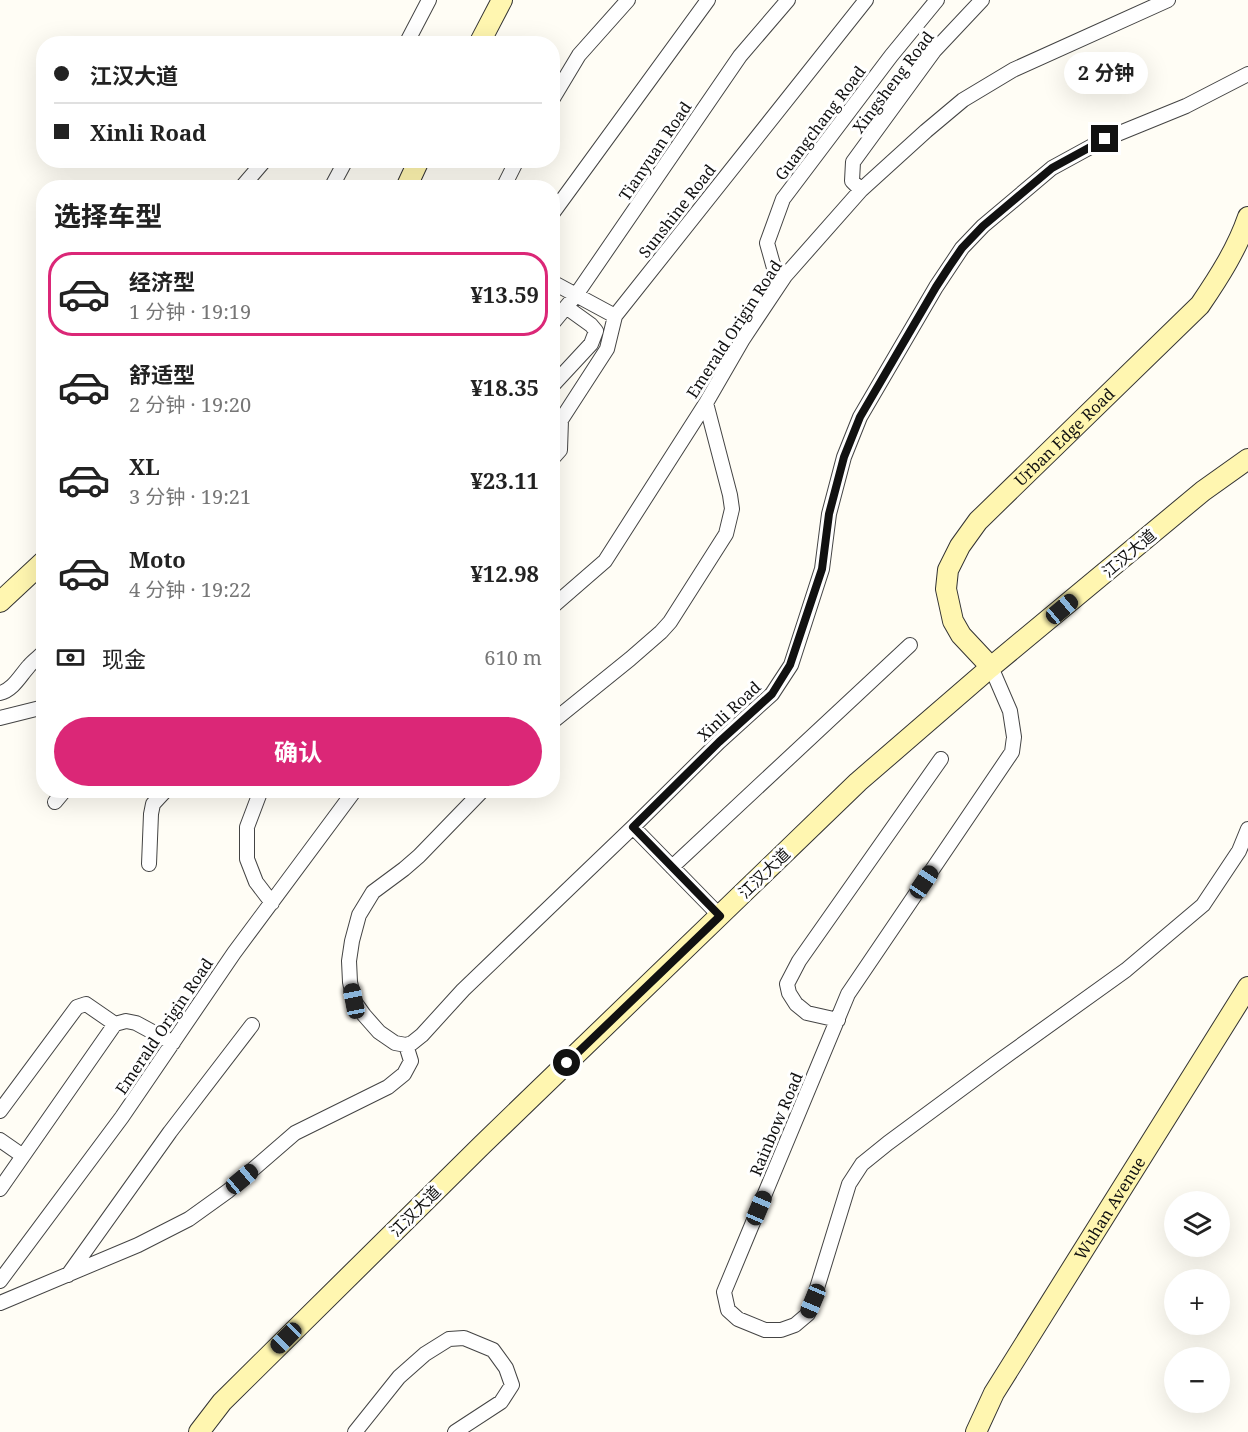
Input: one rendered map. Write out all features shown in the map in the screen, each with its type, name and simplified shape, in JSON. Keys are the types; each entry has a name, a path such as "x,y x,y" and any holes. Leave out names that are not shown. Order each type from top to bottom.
{"main road":[{"path":"483,36 502,0"},
{"name":"Urban Edge Road","path":"991,667 961,635 953,621 946,589 948,570 960,546 978,521 1200,305 1223,271 1248,217"},
{"name":"江汉大道","path":"199,1432 222,1402 482,1145 858,782 991,667 1203,491 1248,459"},
{"path":"0,602 36,568"},
{"name":"Wuhan Avenue","path":"976,1432 994,1394 1248,987"}],"street":[{"path":"410,36 429,0"},
{"path":"560,87 579,55 628,0"},
{"path":"560,203 708,0"},
{"name":"Tianyuan Road","path":"560,314 576,295 740,56 788,0"},
{"name":"Sunshine Road","path":"560,450 561,420 607,349 615,316 866,0"},
{"name":"Guangchang Road","path":"785,276 774,268 767,243 783,199 937,0"},
{"name":"Xingsheng Road","path":"861,190 852,181 854,162 934,51 982,0"},
{"name":"Emerald Origin Road","path":"560,600 605,561 706,403 743,339 785,276 861,190 963,100 988,84 1013,70 1168,0"},
{"name":"Xinli Road","path":"406,1045 422,1035 463,990 719,742 772,694 790,665 822,569 829,514 844,457 866,407 936,287 962,248 983,226 1052,168 1105,139 1186,106 1248,74"},
{"path":"248,180 258,168"},
{"path":"560,286 615,316"},
{"path":"560,377 591,344 596,331 566,307"},
{"path":"560,716 630,659 670,622 726,534 732,509 730,495 706,403"},
{"path":"672,867 910,645"},
{"path":"0,693 13,685 36,659"},
{"name":"Rainbow Road","path":"991,667 1010,711 1014,737 1012,752 848,994 724,1292 728,1310 738,1319 765,1330 782,1330 795,1325 808,1314 849,1184 862,1164 995,1064 1126,970 1203,905 1239,851 1248,829"},
{"path":"0,718 36,709"},
{"path":"837,1020 807,1013 796,1004 789,993 787,984 799,961 941,759"},
{"path":"55,802 58,798"},
{"path":"149,864 151,814 153,804 159,798"},
{"path":"258,798 247,827 247,859 256,882 272,903"},
{"name":"Emerald Origin Road","path":"0,1281 122,1117 234,953 349,798"},
{"path":"0,1304 138,1245 189,1219 228,1191 295,1133 388,1087 404,1074 411,1061 406,1045 394,1043 379,1032 354,1001 349,961 352,941 359,915 366,901 418,856 475,798"},
{"path":"633,827 720,916"},
{"path":"0,1111 77,1006 86,1004 115,1024"},
{"path":"0,1189 115,1024 136,1023 173,1043"},
{"path":"68,1275 170,1132 252,1025"},
{"path":"0,1140 23,1156"},
{"path":"355,1432 399,1377 425,1354 449,1339 464,1338 493,1350 506,1368 512,1385 501,1402 454,1432"}],"route":[{"path":"567,1063 720,916 633,827 719,742 772,694 790,665 822,569 829,514 844,457 860,417 936,287 962,248 983,226 1052,168 1105,139"}]}
